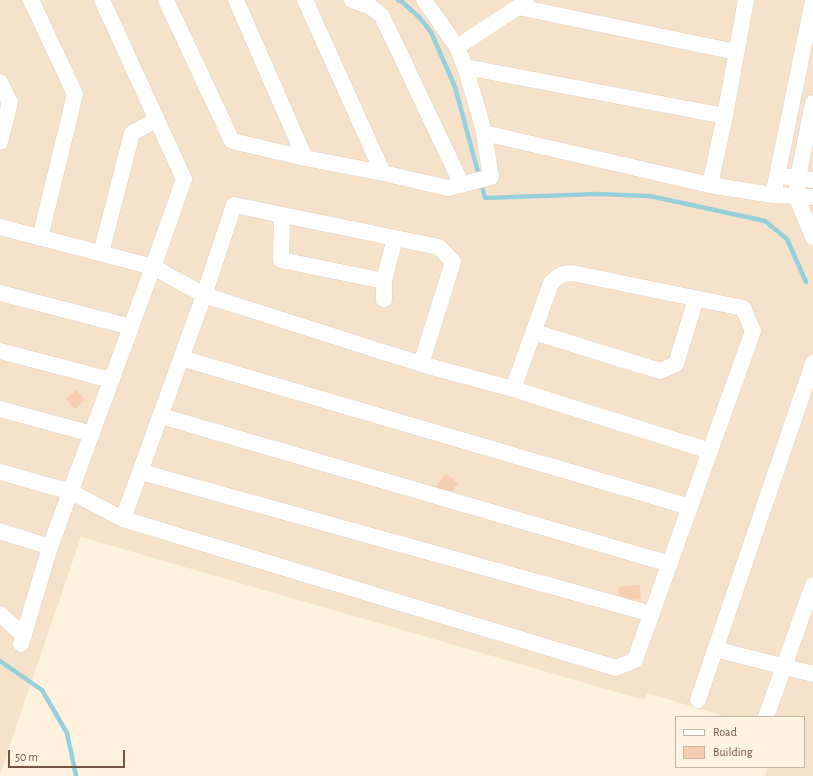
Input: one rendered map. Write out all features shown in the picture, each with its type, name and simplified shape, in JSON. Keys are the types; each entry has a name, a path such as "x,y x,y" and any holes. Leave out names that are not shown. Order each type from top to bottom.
{"street":[{"path":"31,0 76,94 40,238"},
{"path":"0,614 22,640 50,547 184,179 102,0"},
{"path":"166,0 232,141 448,188 491,177 484,133 478,110 457,47 424,0"},
{"path":"236,0 305,158"},
{"path":"305,0 383,173"},
{"path":"352,0 371,7 382,16 474,182"},
{"path":"710,185 725,116 746,0"},
{"path":"773,195 778,177 813,1"},
{"path":"457,47 522,4 736,52"},
{"path":"464,67 725,116"},
{"path":"0,82 10,102 0,142"},
{"path":"796,196 805,179 813,103"},
{"path":"101,253 132,133 157,120"},
{"path":"484,133 710,185 773,195 813,197"},
{"path":"778,177 805,179"},
{"path":"796,196 813,237"},
{"path":"124,519 204,295 234,205 439,247 453,262 421,364"},
{"path":"282,215 281,260 384,281"},
{"path":"0,227 153,267 204,295 421,364 513,389 710,451"},
{"path":"384,299 384,281 395,238"},
{"path":"0,472 71,492 124,519 616,668 635,660 753,331 743,308 572,273 564,273 551,283 513,389"},
{"path":"0,293 131,327"},
{"path":"534,332 660,371 676,364 696,299"},
{"path":"0,350 112,380"},
{"path":"181,358 690,507"},
{"path":"698,700 813,363"},
{"path":"0,409 92,434"},
{"path":"161,416 670,564"},
{"path":"141,472 652,614"},
{"path":"0,531 50,547"},
{"path":"766,716 813,585"},
{"path":"715,649 813,674"}],"shaded area":[{"path":"0,0 813,0 813,776 765,776 767,768 805,768 805,716 724,716 647,693 644,700 81,537 0,774"}],"building":[{"path":"76,390 85,400 75,409 66,399"},
{"path":"446,474 458,483 447,496 436,486"},
{"path":"640,585 641,599 620,601 619,587"}],"waterway":[{"path":"398,0 419,17 431,32 455,87 485,198 597,194 650,196 765,221 787,239 806,282"},
{"path":"0,661 42,690 67,733 76,776"}]}
